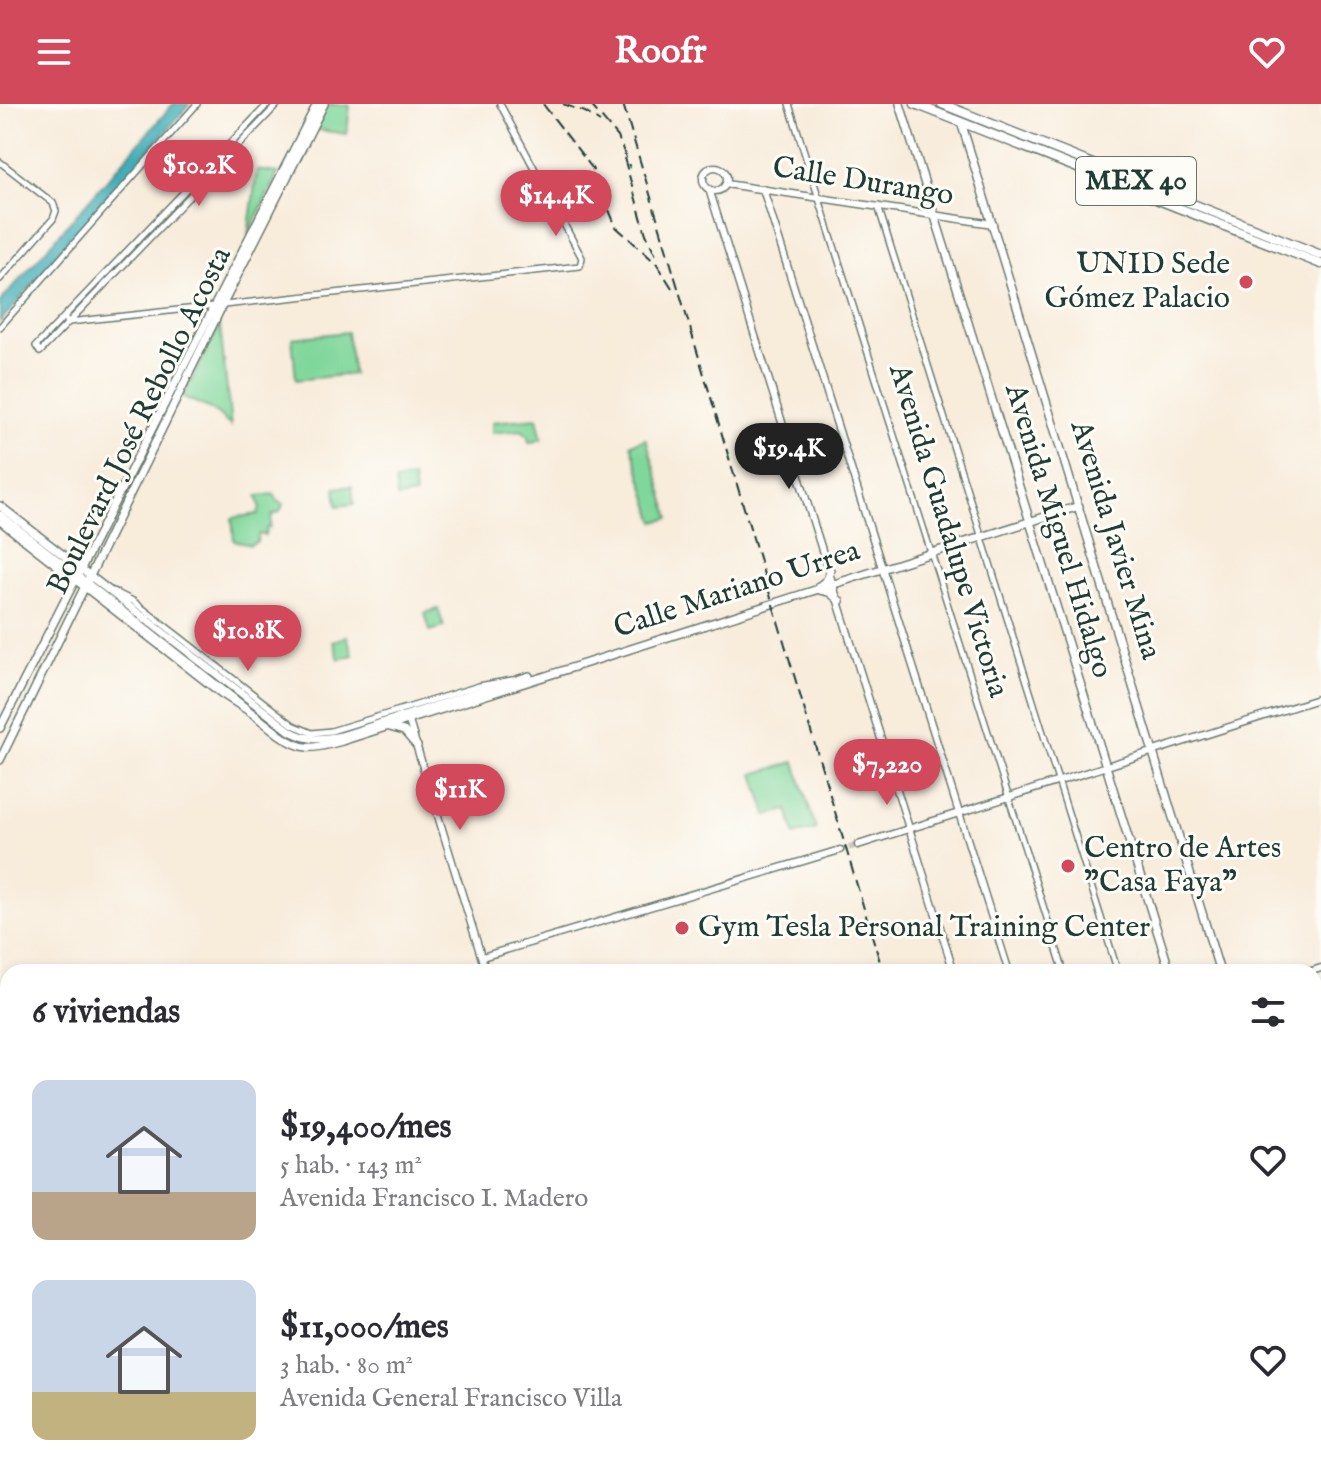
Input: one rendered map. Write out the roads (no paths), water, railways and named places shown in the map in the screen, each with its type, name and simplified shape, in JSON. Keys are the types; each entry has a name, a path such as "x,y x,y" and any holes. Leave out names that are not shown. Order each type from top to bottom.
{"highway":[{"name":"MEX 40","path":"915,104 1321,264"},
{"name":"MEX 40","path":"942,104 1321,255"},
{"path":"961,122 968,120 996,125"}],"main road":[{"name":"Boulevard José Rebollo Acosta","path":"0,760 317,104"},
{"name":"Boulevard José Rebollo Acosta","path":"0,728 167,396 324,104"},
{"name":"Avenida Miguel Hidalgo","path":"900,104 1167,964"},
{"name":"Avenida Javier Mina","path":"961,122 1218,964"},
{"path":"290,172 297,145"},
{"path":"709,189 717,191 726,184 725,173 720,168 706,170 704,184 709,189 835,584 952,964"},
{"name":"Calle Durango","path":"726,184 993,224"},
{"path":"763,189 1006,964"},
{"path":"166,420 171,403 167,396"},
{"path":"140,472 142,451"},
{"path":"0,506 78,576"},
{"name":"Calle Mariano Urrea","path":"407,716 513,680 884,569 1079,506"},
{"path":"0,515 288,741 308,749 342,741 407,716"},
{"path":"830,570 821,587 840,601"},
{"path":"87,582 105,587 300,737 316,740 341,736 407,716"},
{"name":"Calle Mariano Urrea","path":"407,716 821,587"},
{"path":"39,680 47,655 40,648"},
{"path":"858,845 1321,698"},
{"path":"407,716 484,964"},
{"path":"384,726 404,731 417,746"},
{"path":"482,957 840,850"}],"street":[{"path":"0,327 197,104"},
{"path":"268,104 38,349 69,322 278,104"},
{"path":"64,318 69,322 568,269 582,263 558,209 500,104"},
{"name":"Avenida Guadalupe Victoria","path":"789,104 1061,964"},
{"path":"0,162 53,203 56,211 53,219 0,279"},
{"path":"878,206 1115,964"},
{"path":"0,522 87,582"},
{"path":"274,715 303,730 321,733 479,686 513,680"}],"water":[{"path":"173,104 190,104 0,322 0,302"}],"tunnel":[{"path":"840,850 858,845"}],"railway":[{"path":"543,104 592,168 616,227 657,264 672,288"},
{"path":"563,104 585,112 600,122"},
{"path":"590,104 618,137 630,168"},
{"path":"623,104 881,964"},
{"path":"624,158 646,234 658,260"}],"place":[{"name":"UNID Sede Gómez Palacio","path":"1246,282"},
{"name":"Centro de Artes \"Casa Faya\"","path":"1068,866"},
{"name":"Gym Tesla Personal Training Center","path":"682,928"}]}
